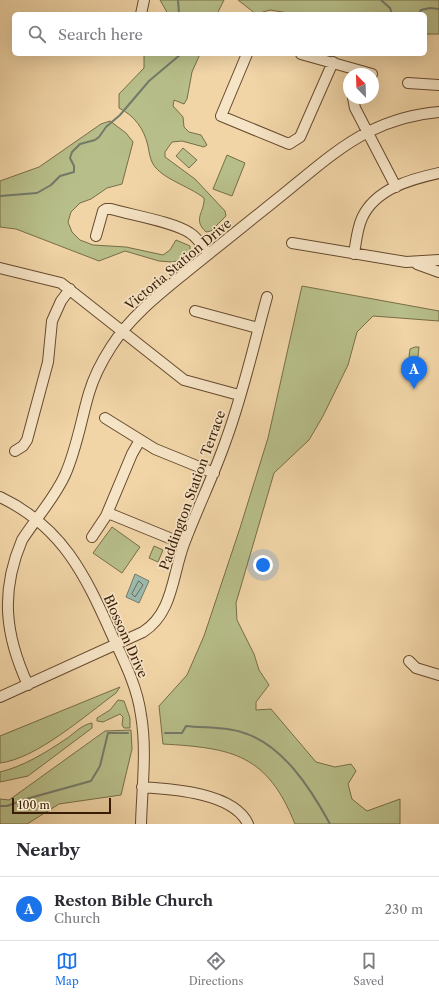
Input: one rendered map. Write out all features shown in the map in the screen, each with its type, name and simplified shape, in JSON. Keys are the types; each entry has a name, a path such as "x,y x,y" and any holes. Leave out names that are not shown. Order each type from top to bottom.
{"street":[{"path":"141,12 144,0"},
{"path":"246,56 221,116 289,144 300,138 333,62"},
{"path":"309,56 333,62 349,68"},
{"path":"408,83 439,85"},
{"path":"354,104 396,187"},
{"name":"Victoria Station Drive","path":"28,685 8,636 4,608 10,566 16,553 49,504 65,476 78,438 85,406 96,375 103,359 122,331 146,306 208,254 342,148 368,132 398,120 439,112"},
{"path":"354,254 359,226 368,208 381,195 396,187 439,173"},
{"path":"96,236 103,211 106,209 111,209 178,228 190,233 197,238 208,254"},
{"path":"292,243 406,262 439,272"},
{"path":"406,262 439,260"},
{"path":"0,268 51,280 70,289 184,380 239,395"},
{"path":"15,451 28,440 48,362 52,321 61,301 70,289"},
{"name":"Paddington Station Terrace","path":"0,697 117,645 152,626 164,613 168,604 184,544 227,439 267,297"},
{"path":"195,310 258,328"},
{"path":"105,418 155,449 214,472"},
{"path":"92,537 108,513 132,454 140,440"},
{"name":"Blossom Drive","path":"0,497 37,520 63,545 83,573 117,645 132,680 141,713 144,748 141,824"},
{"path":"108,513 184,544"},
{"path":"409,661 416,668 439,675"},
{"path":"142,787 166,789 220,799 238,810 248,824"}],"green space":[{"path":"160,0 224,0 218,12 167,12"},
{"path":"238,0 439,0 439,34 427,34 427,12 282,12 270,10 253,12"},
{"path":"144,56 199,56 192,72 187,99 184,104 174,100 173,106 183,117 184,127 189,132 201,135 207,145 204,147 182,141 172,142 165,152 165,157 195,179 225,211 226,216 211,231 206,232 199,219 204,198 169,178 157,169 151,160 144,134 138,124 130,115 119,108 119,94 144,68"},
{"path":"110,121 126,133 133,142 122,184 107,188 91,199 80,203 71,212 68,222 72,232 80,240 93,245 126,247 163,255 170,250 176,240 190,246 190,253 184,259 172,262 159,261 125,251 99,261 16,229 0,227 0,181 39,167 101,124"},
{"path":"183,148 197,160 189,168 176,156"},
{"path":"227,155 245,163 232,196 213,189"},
{"path":"302,286 439,311 439,321 373,316 357,332 348,365 323,416 309,440 274,473 236,603 237,620 254,654 259,670 269,685 256,702 256,710 271,709 316,762 335,767 351,764 356,771 348,784 352,799 367,811 400,799 400,824 295,824 284,801 272,783 259,769 244,759 209,748 163,744 159,706 187,675 204,636 268,438"},
{"path":"419,347 417,365 413,364 409,356 410,349"},
{"path":"112,527 140,547 122,573 93,553"},
{"path":"154,546 163,550 158,562 149,558"},
{"path":"120,687 116,693 76,724 45,745 14,760 0,763 0,736"},
{"path":"118,700 124,701 130,718 130,728 124,728 122,725 123,717 120,714 103,722 97,721 97,718 110,710"},
{"path":"92,723 92,728 28,776 0,782 0,772 34,758 66,739 81,727"},
{"path":"131,730 132,749 121,795 59,804 27,824 0,824 0,799 9,800 105,731"}],"water":[{"path":"135,574 149,581 139,603 126,597"}],"waterway":[{"path":"178,0 179,12"},
{"path":"381,0 390,8 391,12"},
{"path":"420,12 421,10 430,8 439,9"},
{"path":"0,196 37,193 51,185 60,176 74,172 74,166 70,158 72,152 80,144 95,140 99,137 106,127 120,115 149,81 179,56"},
{"path":"165,733 182,733 186,726 228,729 256,738 270,746 294,769 314,796 330,824"},
{"path":"0,806 7,806 26,799 91,781 100,766 108,733 128,733"}],"place":[{"name":"Reston Bible Church","path":"414,389"}]}
